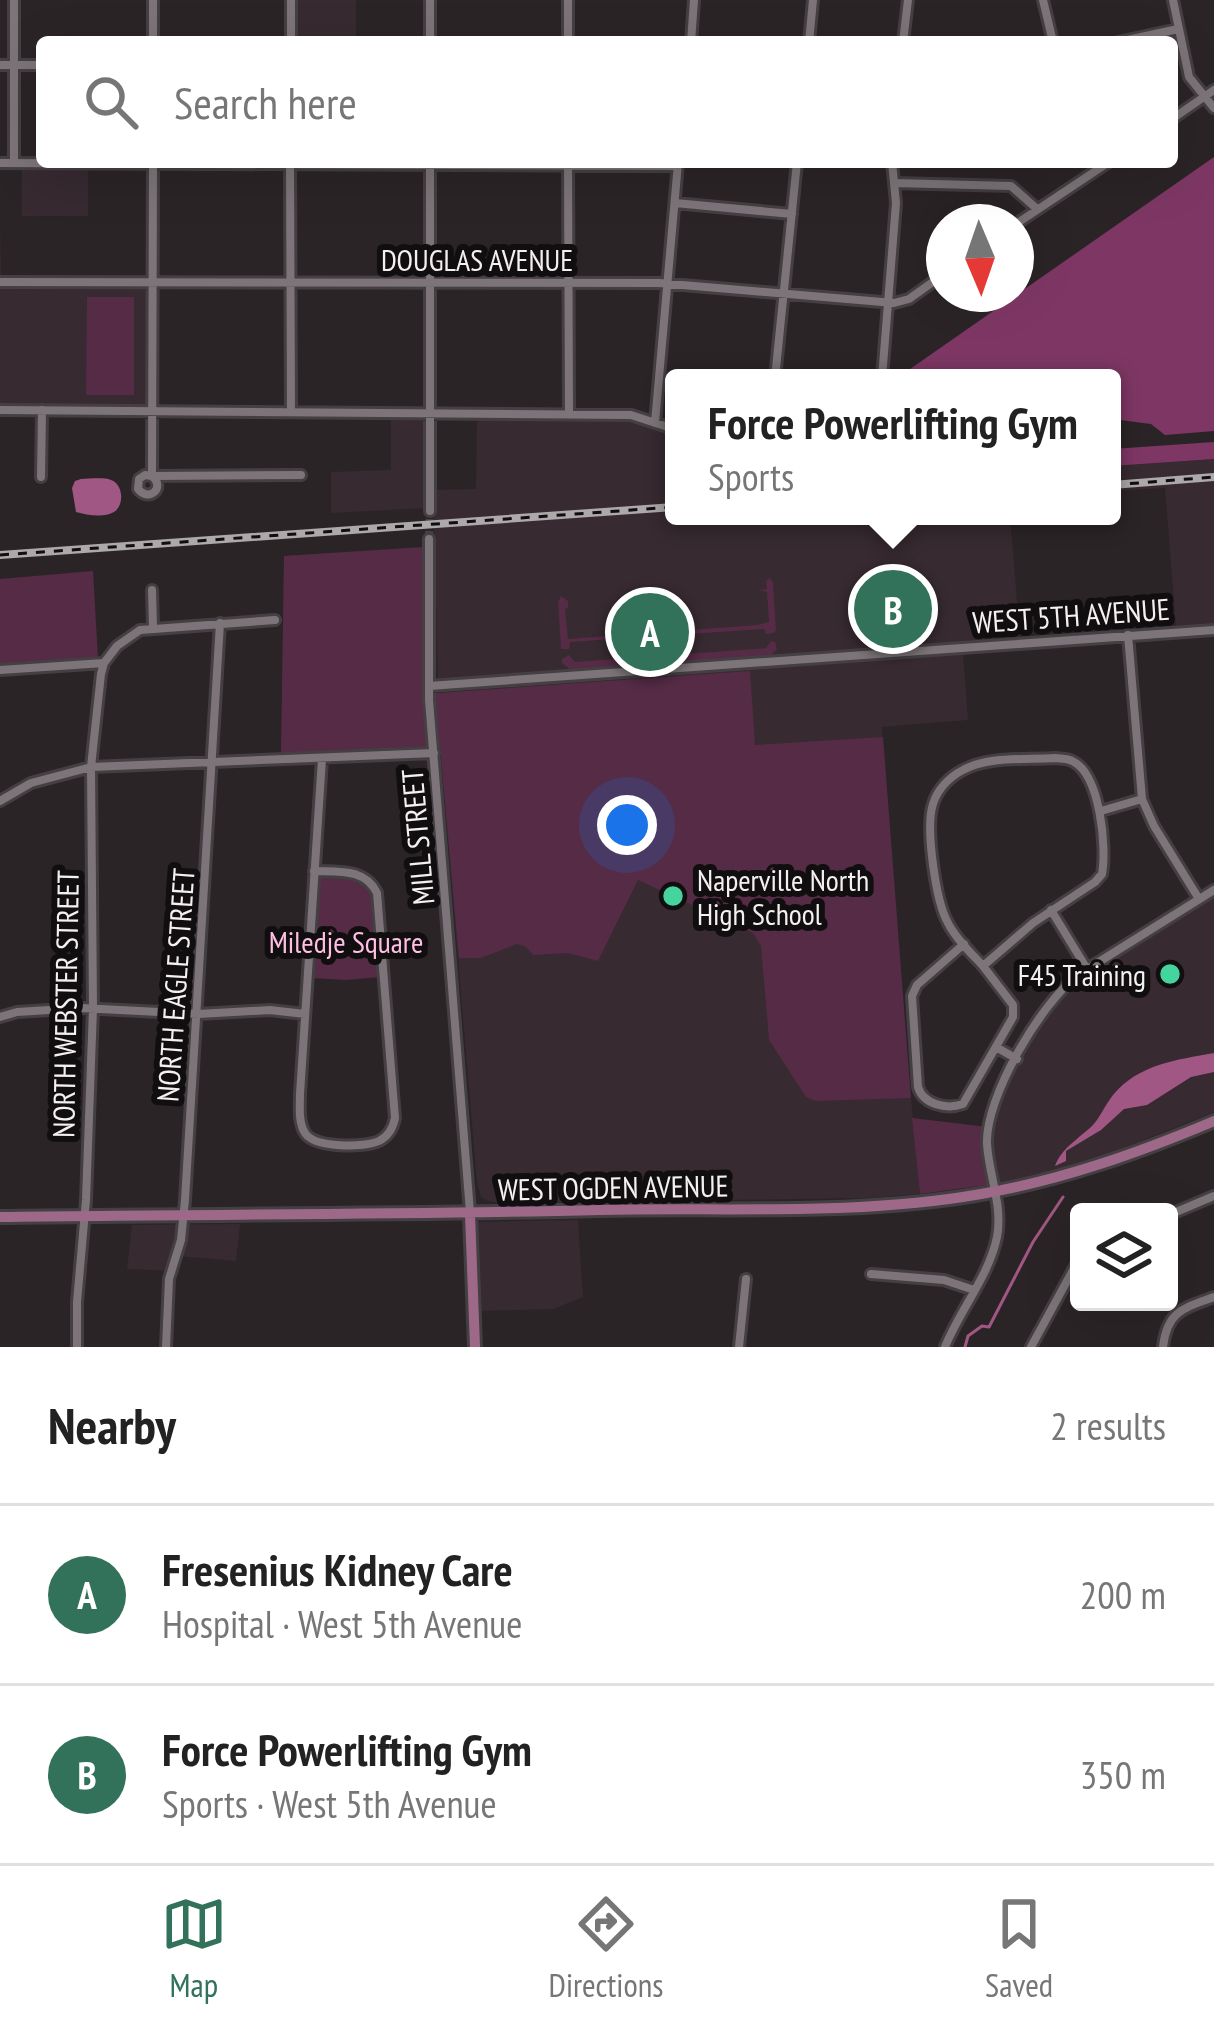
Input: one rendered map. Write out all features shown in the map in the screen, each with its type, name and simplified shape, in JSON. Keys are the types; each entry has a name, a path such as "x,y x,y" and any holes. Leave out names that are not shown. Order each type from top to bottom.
{"main road":[{"name":"WEST OGDEN AVENUE","path":"0,1217 869,1206 995,1191 1109,1163 1214,1121"},
{"name":"MILL STREET","path":"470,1214 475,1347"}],"street":[{"path":"14,0 14,164"},
{"path":"153,0 153,36"},
{"path":"291,0 291,36"},
{"path":"430,0 430,36"},
{"path":"568,0 568,36"},
{"path":"691,36 694,0"},
{"path":"810,36 813,0"},
{"path":"904,36 908,0"},
{"path":"1043,0 1051,36"},
{"path":"1173,0 1190,77 1214,108"},
{"path":"1146,36 1178,29"},
{"path":"0,65 36,65"},
{"path":"1178,115 1214,90"},
{"path":"0,164 36,164"},
{"path":"153,168 152,476 301,475"},
{"path":"290,168 291,411"},
{"path":"430,168 430,511"},
{"path":"568,168 568,414"},
{"path":"655,423 678,168"},
{"path":"776,369 796,168"},
{"path":"883,369 895,224 893,168"},
{"path":"1034,211 1100,168"},
{"path":"894,183 1011,186 1037,209"},
{"path":"675,203 792,214"},
{"name":"DOUGLAS AVENUE","path":"0,282 667,284 888,303"},
{"path":"888,303 909,299 926,287"},
{"path":"0,410 631,415 665,426"},
{"path":"41,476 42,410"},
{"name":"MILL STREET","path":"429,539 429,686 470,1214"},
{"path":"152,590 153,627"},
{"path":"0,670 104,663 128,636 153,627 275,620"},
{"name":"NORTH EAGLE STREET","path":"166,1347 169,1280 184,1216 220,623"},
{"name":"WEST 5TH AVENUE","path":"429,686 1214,630"},
{"path":"1128,635 1142,799 1199,899"},
{"name":"NORTH WEBSTER STREET","path":"77,1347 92,1008 91,767 104,663"},
{"path":"0,801 32,783 91,767 434,753"},
{"path":"314,871 357,874 376,890 395,1118 382,1140 366,1144 315,1142 304,1131 300,1094 314,871 322,759"},
{"path":"964,944 913,990 911,1008 921,1095 928,1102 953,1107 963,1104 1015,1009 946,920 938,896 931,812 949,779 980,763 1068,760 1082,769 1101,811 1102,874 1021,932 983,966"},
{"path":"1101,811 1142,799"},
{"path":"945,1347 996,1244 1000,1218 988,1151 989,1119 1017,1059 1053,998 1087,969 1214,890"},
{"path":"1051,910 1087,969"},
{"path":"0,1018 17,1012 92,1008 305,1014"},
{"path":"996,1047 1017,1059"},
{"path":"1178,1210 1214,1196"},
{"path":"871,1274 944,1280 974,1290"},
{"path":"1031,1347 1070,1275"},
{"path":"739,1347 746,1279"},
{"path":"1163,1347 1175,1315 1214,1297"}],"shaded area":[{"path":"294,0 356,0 356,36 294,36"},
{"path":"1214,157 1214,431 1165,435 1151,424 1121,420 1121,369 910,369 992,312 1034,312 1034,283"},
{"path":"22,165 88,168 88,216 22,216"},
{"path":"0,219 1,282 152,284 151,411 0,410"},
{"path":"428,411 427,508 331,513 331,472 391,470 391,412"},
{"path":"477,417 635,419 665,429 665,525 1011,525 1020,638 438,681 433,490 476,489"},
{"path":"1214,442 1214,459 1121,465 1121,448"},
{"path":"1214,459 1214,625 1176,627 1165,488 1121,490 1121,465"},
{"path":"81,479 115,482 121,495 118,509 100,515 76,512 72,488"},
{"name":"Naperville North High School","path":"424,547 423,694 963,654 968,720 882,727 920,1194 500,1203 481,1197 440,748 281,756 284,556"},
{"path":"1214,889 1214,1112 1108,1154 994,1184 988,1153 997,1095 1048,1004 1062,988"},
{"path":"1214,1053 1214,1072 1191,1077 1147,1105 1124,1109 1066,1151 1066,1161 1055,1166 1066,1149 1095,1123 1113,1095 1134,1076 1159,1065"},
{"path":"578,1220 583,1297 553,1309 476,1311 473,1222"},
{"path":"240,1224 236,1261 176,1256 170,1271 127,1269 132,1225"}],"green space":[{"path":"87,297 134,297 134,395 86,395"},
{"path":"424,547 423,694 750,671 755,745 883,737 911,1098 816,1101 806,1097 769,1040 761,946 753,933 638,880 598,961 568,953 533,955 517,944 481,958 459,958 440,747 281,756 284,556"},
{"path":"93,571 98,659 0,666 0,579"},
{"path":"770,578 774,633 766,634 764,629 570,642 569,649 561,649 561,596 568,601 568,639 757,625 769,622 767,592 759,590 767,589"},
{"path":"771,641 777,649 769,657 572,671 562,663 569,655 575,662 766,648"},
{"name":"Miledje Square","path":"317,875 356,880 374,896 381,977 312,978"},
{"path":"912,1118 988,1127 994,1184 920,1194"}],"waterway":[{"path":"965,1347 968,1336 982,1326 989,1327 1033,1242 1063,1197"}],"tunnel":[{"path":"429,539 430,511"}],"railway":[{"path":"1121,484 1214,477"},
{"path":"0,555 665,508"}],"place":[{"name":"Force Powerlifting Gym","path":"893,609"},
{"name":"Fresenius Kidney Care","path":"650,632"},
{"name":"Naperville North High School","path":"673,896"},
{"name":"F45 Training","path":"1170,974"}]}
